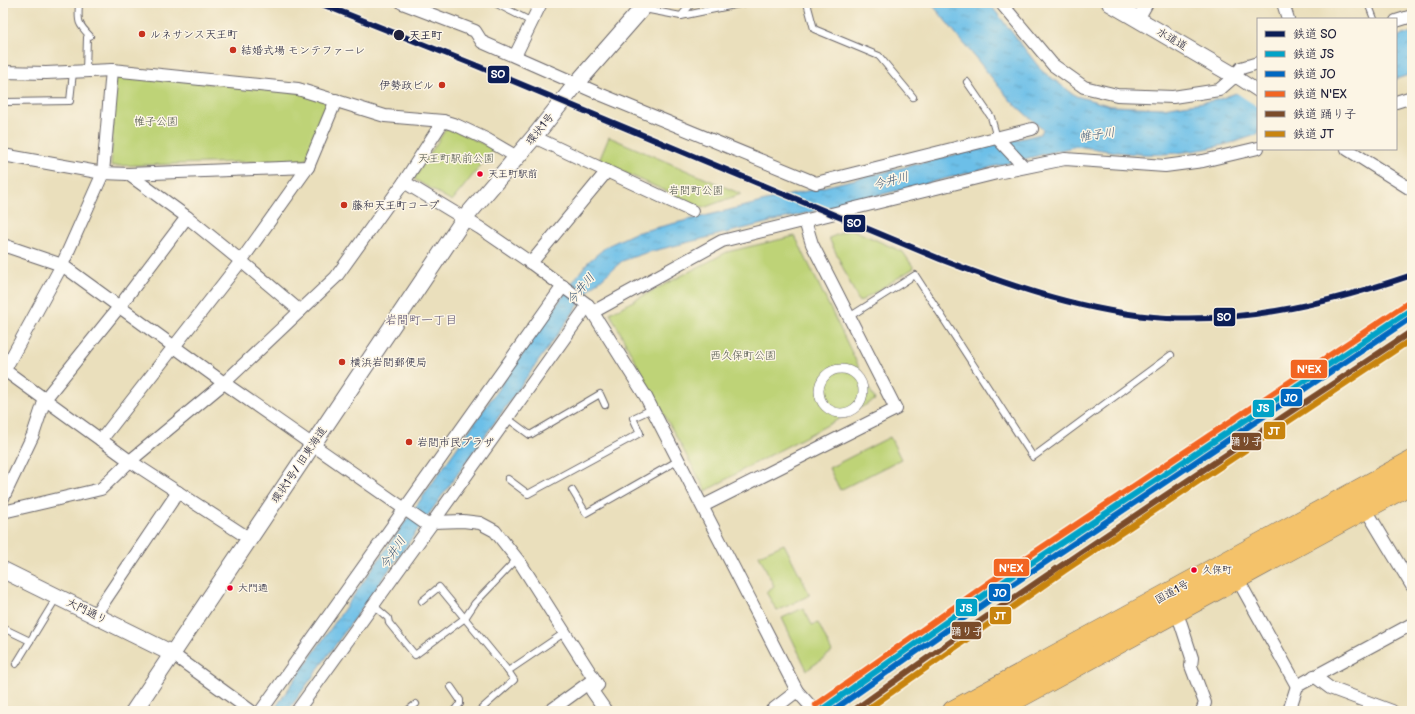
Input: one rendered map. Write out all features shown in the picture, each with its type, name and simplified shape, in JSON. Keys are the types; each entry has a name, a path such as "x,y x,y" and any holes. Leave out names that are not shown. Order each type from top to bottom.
{"highway":[{"name":"国道1号","path":"994,711 1237,578 1360,500 1412,461"},
{"name":"国道1号","path":"953,711 1360,500 1412,482"}],"street":[{"path":"402,3 475,31 482,42 610,98 816,183 1032,129"},
{"path":"515,56 541,3"},
{"path":"1001,3 1053,65 1084,86 1117,95 1173,98 1219,90 1235,76 1241,68 1257,63"},
{"name":"水道道","path":"1110,3 1235,76"},
{"path":"1138,19 1148,3"},
{"path":"1282,3 1288,18"},
{"name":"環状1号","path":"464,219 577,83 644,6"},
{"path":"1397,21 1412,16"},
{"path":"112,70 103,173 62,265 4,370 130,461 250,539"},
{"path":"3,72 46,73 112,70 298,89 385,116 443,121 456,125 473,132 517,157"},
{"path":"1235,76 1257,90"},
{"path":"1397,102 1412,97"},
{"path":"101,440 241,260 308,167 336,100"},
{"path":"3,512 101,489 130,461 224,383 336,277 404,182 443,121"},
{"path":"534,136 607,172 692,210"},
{"path":"997,138 1024,167"},
{"path":"299,710 507,418 590,308 722,242 1024,167 1065,159 1165,166 1203,162 1257,148"},
{"path":"1349,150 1412,190"},
{"path":"3,155 103,173 128,174 308,167"},
{"path":"531,263 607,172"},
{"path":"128,174 188,217 300,311"},
{"path":"404,182 480,228 563,286 590,308 646,397 797,691 815,711"},
{"path":"3,498 33,435 46,399 188,217"},
{"name":"環状1号/ 旧東海道","path":"134,711 464,219"},
{"path":"703,506 896,409 812,244 805,222"},
{"path":"3,245 62,265 173,347 405,509 431,524 463,521 480,523 495,531 517,559 598,685 592,691 606,711"},
{"path":"261,711 563,286"},
{"path":"835,369 850,370 856,374 861,381 863,393 861,400 856,406 850,411 841,413 827,408 819,395 819,385 823,378 828,372 835,369"},
{"path":"95,615 178,492"},
{"path":"1360,500 1412,586"},
{"name":"大門通り","path":"3,570 172,653"},
{"path":"1237,578 1297,686"},
{"path":"1176,612 1192,658 1191,666 1205,703 1202,711"},
{"path":"1289,711 1297,686 1412,624"},
{"path":"172,653 250,711"},
{"path":"1314,676 1330,688 1392,711"},
{"path":"550,711 594,679"},
{"path":"771,711 797,691"}],"lane":[{"path":"79,3 78,20 80,26 90,36 87,37 86,72"},
{"path":"495,3 532,22"},
{"path":"681,16 692,3"},
{"path":"644,6 681,16 744,3"},
{"path":"807,3 814,29 879,56 913,96"},
{"path":"1368,3 1374,18"},
{"path":"6,102 70,101 73,72"},
{"path":"967,82 991,116 997,138"},
{"path":"849,317 915,275 1034,457 1171,355"},
{"path":"507,418 530,435 600,394 605,405"},
{"path":"508,479 528,494 640,433 633,418 652,409"},
{"path":"572,490 586,513 679,460"},
{"path":"373,605 388,618 389,623 415,655 465,618 475,602 517,559"},
{"path":"422,601 440,587 514,680 479,711"},
{"path":"16,664 57,596"},
{"path":"3,628 30,641"},
{"path":"508,671 564,632"},
{"path":"451,687 460,700 460,704 456,708 458,711"},
{"path":"407,711 416,704"}],"green space":[{"name":"帷子公園","path":"115,74 297,92 333,102 306,160 111,166"},
{"name":"天王町駅前公園","path":"447,127 494,149 452,201 414,179"},
{"name":"岩間町公園","path":"609,137 741,194 703,208 599,161"},
{"path":"851,229 903,252 914,268 859,302 829,238"},
{"name":"西久保町公園","path":"795,236 875,400 746,468 706,491 610,313 727,252"},
{"path":"890,437 901,459 840,490 829,468"},
{"path":"784,544 810,595 777,611 766,592 774,586 759,555"},
{"path":"803,608 812,625 818,623 832,652 807,670 782,618"}],"water":[{"path":"931,3 989,3 1042,71 1076,96 1111,106 1163,108 1217,100 1257,85 1257,134 1214,147 1168,154 1130,153 1077,146 645,253 622,261 590,289 288,711 273,711 575,279 587,263 607,246 635,233 1040,134 1043,130 1010,100"},
{"path":"1412,32 1412,74 1397,79 1397,37"}],"pier":[{"path":"1257,83 1257,106 1235,92"}],"rail line":[{"name":"SO","path":"319,3 475,65 940,259 1023,289 1080,305 1108,311 1167,318 1230,317 1322,302 1412,275"},
{"name":"N'EX","path":"816,705 993,580 1408,303"},
{"name":"JS","path":"820,711 997,586 1412,309"},
{"name":"JO","path":"832,711 1001,592 1412,317"},
{"name":"踊り子","path":"853,711 1061,566 1412,331"},
{"name":"JT","path":"865,711 1064,571 1412,339"}],"place":[{"name":"ルネサンス天王町","path":"142,34"},
{"name":"天王町","path":"399,35"},
{"name":"結婚式場 モンテファーレ","path":"233,50"},
{"name":"伊勢政ビル","path":"442,85"},
{"name":"天王町駅前","path":"480,174"},
{"name":"藤和天王町コープ","path":"344,205"},
{"name":"横浜岩間郵便局","path":"342,362"},
{"name":"岩間市民プラザ","path":"409,442"},
{"name":"久保町","path":"1194,570"},
{"name":"大門通","path":"230,588"}],"district":[{"name":"岩間町一丁目","path":"421,320"}],"water label":[{"name":"帷子川","path":"1097,135"},
{"name":"今井川","path":"891,181"},
{"name":"今井川","path":"581,289"},
{"name":"今井川","path":"393,553"}]}
